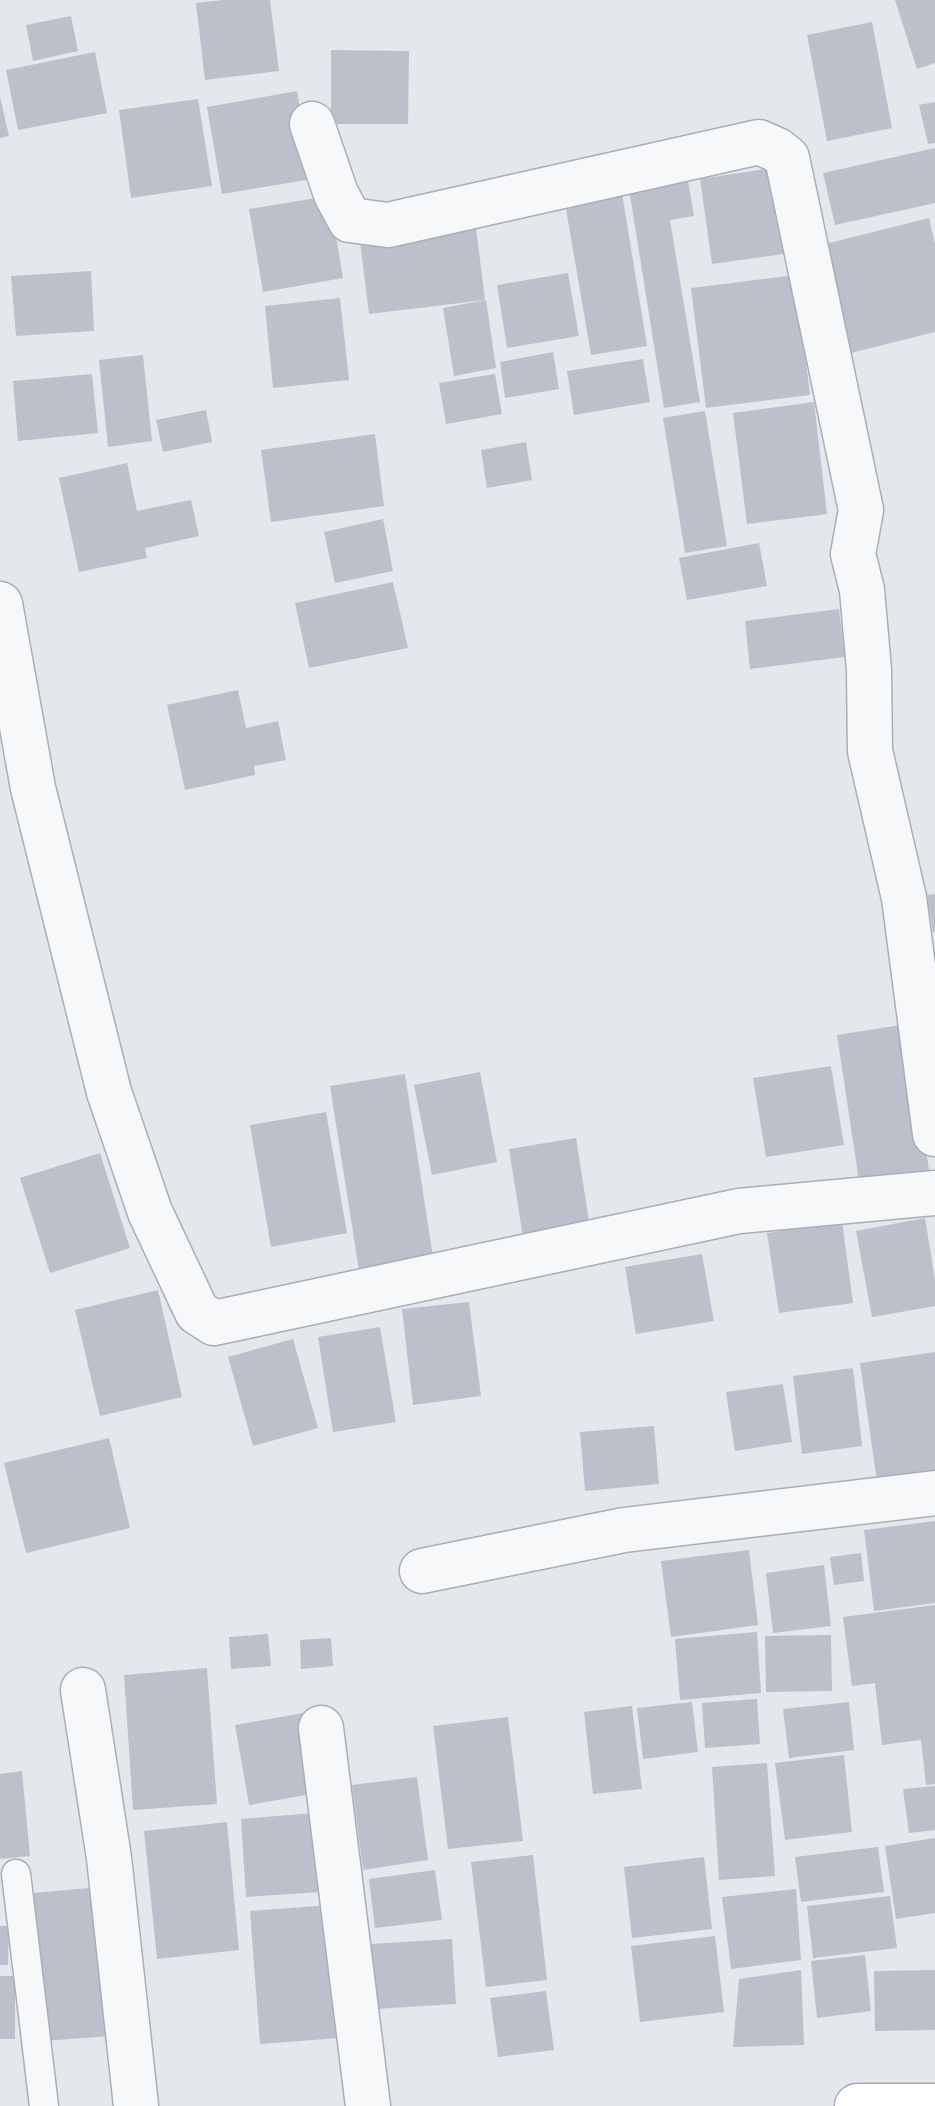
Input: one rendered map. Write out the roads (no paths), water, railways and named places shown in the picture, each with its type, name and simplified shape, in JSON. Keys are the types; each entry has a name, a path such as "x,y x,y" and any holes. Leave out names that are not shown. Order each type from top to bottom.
{"main road":[{"path":"857,2106 935,2106"}],"street":[{"path":"312,124 336,194 350,220 388,225 759,142 787,158 861,510 853,554 862,590 869,670 870,751 904,898 935,1134"},
{"path":"0,604 33,788 109,1092 150,1212 197,1312 214,1323 739,1211 935,1193"},
{"path":"422,1571 624,1530 935,1493"},
{"path":"83,1690 109,1858 136,2106"},
{"path":"321,1728 368,2106"}],"lane":[{"path":"16,1874 44,2106"}]}
